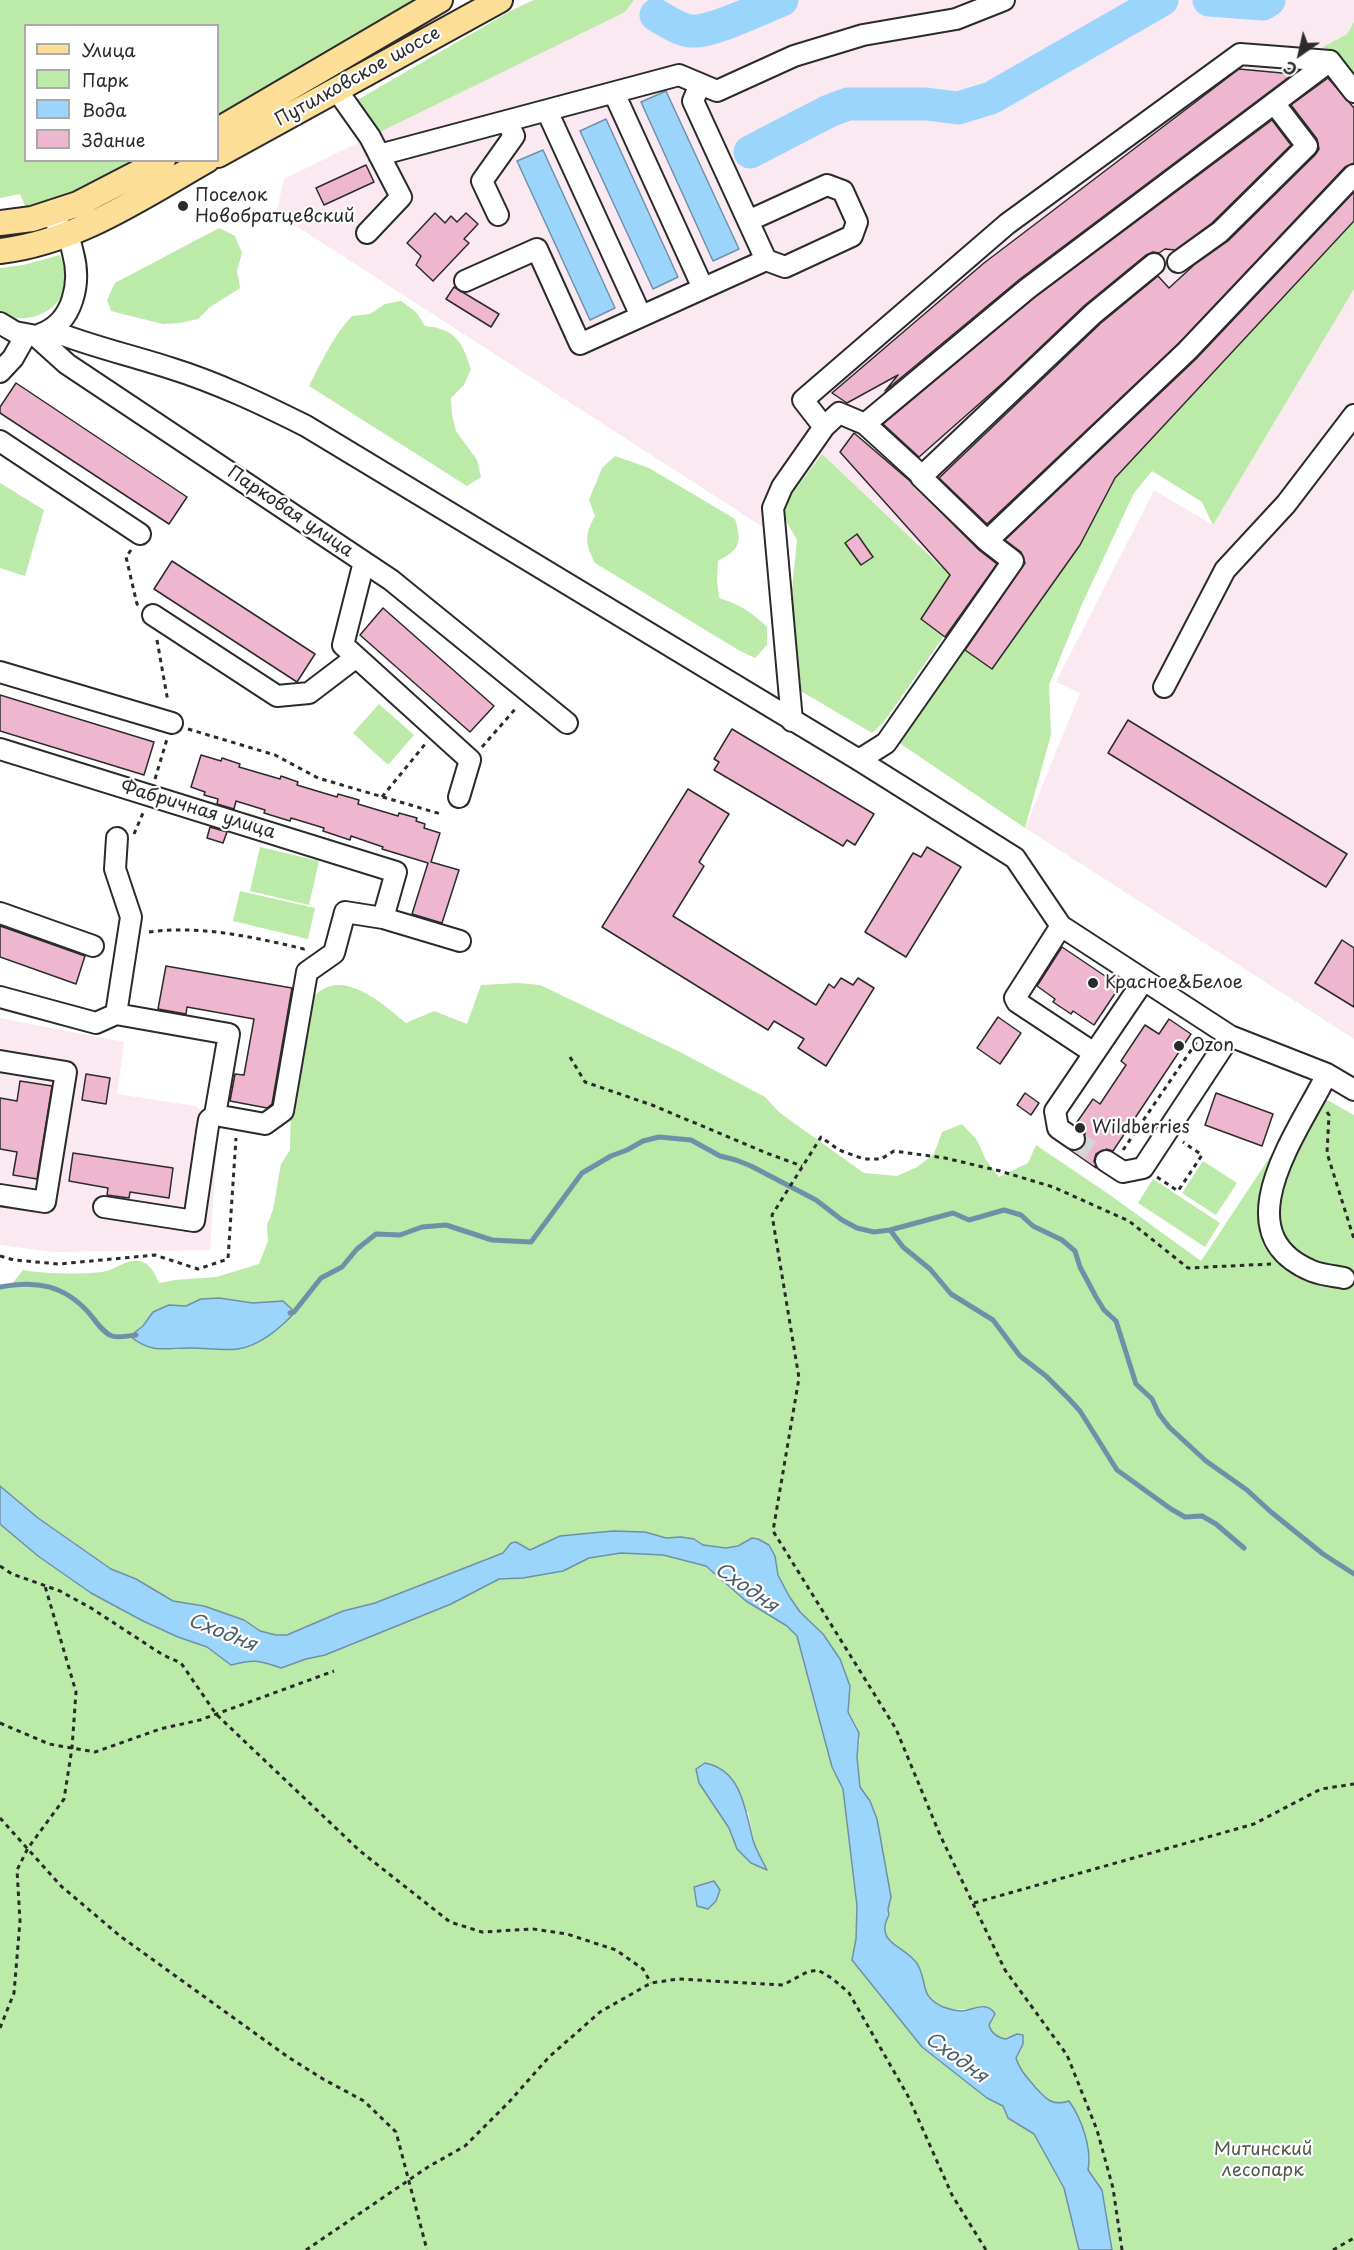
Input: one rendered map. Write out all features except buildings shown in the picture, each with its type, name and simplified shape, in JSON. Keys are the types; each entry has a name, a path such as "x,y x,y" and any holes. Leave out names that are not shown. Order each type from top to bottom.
{"main road":[{"name":"Путилковское шоссе","path":"219,129 440,0"},
{"name":"Путилковское шоссе","path":"219,154 500,0"},
{"path":"0,223 32,219 78,204 160,162"},
{"path":"0,251 37,245 69,235 203,162"}],"street":[{"path":"379,155 679,75 717,91 794,56 863,35 956,19 1004,0"},
{"path":"824,427 802,400 1007,224 1240,54 1330,62 1354,92"},
{"path":"865,424 1027,290 1330,62"},
{"path":"700,84 693,101 766,260"},
{"path":"336,89 370,137 401,197 367,233"},
{"path":"614,93 703,288"},
{"path":"1178,262 1220,232 1307,146 1275,103"},
{"path":"547,111 641,316"},
{"path":"498,215 482,181 514,136 507,121"},
{"path":"987,541 1187,351 1354,176"},
{"path":"465,281 537,249 580,344 766,260 785,267 852,236 857,222 843,191 827,185 748,221"},
{"path":"0,372 38,334 64,317 76,284 77,270 69,235 49,220 32,219"},
{"path":"922,476 1094,314 1154,264"},
{"name":"Парковая улица","path":"0,323 38,334 67,364 391,580 567,723"},
{"path":"38,334 89,345 171,368 236,392 306,426 859,760 1015,858 1061,926 1230,1036 1327,1074 1354,1090"},
{"path":"792,721 773,508 782,487 824,427 839,413 865,424 922,476 987,541 1013,561 886,743 859,760"},
{"path":"1164,687 1225,570 1286,504 1354,414"},
{"path":"0,441 140,534"},
{"path":"364,562 343,645 470,760 459,797"},
{"path":"153,615 277,696 309,693 355,657"},
{"path":"0,672 168,722"},
{"name":"Фабричная улица","path":"0,749 396,872 383,918"},
{"path":"116,1014 131,917 115,868 117,838"},
{"path":"215,1115 265,1124 283,1111 307,972 334,953 345,912 383,918 459,941"},
{"path":"0,913 93,946"},
{"path":"1061,926 1015,998 1017,1002 1094,1053"},
{"path":"1074,1139 1058,1128 1055,1111 1144,980"},
{"path":"0,997 96,1023 116,1014 229,1034 215,1115 209,1120 194,1221 104,1207"},
{"path":"1109,1163 1123,1172 1143,1168 1230,1036"},
{"path":"0,1061 66,1072 45,1202 0,1195"},
{"path":"1327,1074 1275,1174 1269,1201 1269,1219 1272,1234 1282,1249 1296,1263 1314,1272 1344,1278"}],"path":[{"path":"140,534 126,557 136,604 153,615 168,702 168,722 275,755 318,778 441,814"},
{"path":"470,760 529,693"},
{"path":"382,797 437,730"},
{"path":"129,935 171,929 235,933 304,949 337,940"},
{"path":"1109,1163 1210,1023"},
{"path":"570,1057 585,1082 652,1105 802,1166"},
{"path":"1317,1095 1329,1115 1327,1154 1354,1239"},
{"path":"1143,1168 1178,1191 1202,1155 1167,1131"},
{"path":"1122,2250 1113,2188 1097,2130 1067,2055 1005,1970 940,1835 896,1729 773,1531 799,1378 772,1215 821,1137 839,1150 864,1159 881,1159 894,1151 945,1158 1053,1187 1129,1221 1188,1268 1296,1263"},
{"path":"0,1566 12,1574 45,1586 91,1608 163,1655 181,1663 216,1714 360,1851 450,1922 482,1932 533,1929 567,1934 616,1950 643,1969 651,1983"},
{"path":"0,2028 14,1993 20,1921 16,1870 28,1848 64,1799 72,1748 76,1692 45,1586"},
{"path":"0,1723 50,1744 95,1752 160,1729 216,1714 334,1671"},
{"path":"974,1903 1254,1824 1321,1789 1354,1784"},
{"path":"0,1818 61,1886 120,1936 288,2057 364,2101 396,2132 427,2250"},
{"path":"306,2250 407,2180 465,2146 558,2050 600,2012 651,1983 678,1979 783,1984 807,1972 818,1970 849,1993 908,2096 952,2195 986,2250"},
{"path":"1333,2250 1354,2238"}],"shaded area":[{"path":"634,0 1354,0 1354,22 1347,34 1323,47 1354,76 1354,221 1080,545 992,669 944,636 950,575 822,454 766,529 276,213 284,179 624,12"},
{"path":"1354,289 1354,1039 1025,828 1080,693 1056,682 1154,490 1213,525"},
{"path":"0,1018 124,1042 117,1094 196,1106 218,1129 210,1250 53,1252 0,1245"}],"green space":[{"path":"0,0 415,0 219,118 219,24 24,24 24,162 144,162 78,193 26,208 20,194 0,198"},
{"path":"534,0 634,0 625,12 376,134 354,102 514,9"},
{"path":"1354,22 1354,76 1323,47 1347,34"},
{"path":"1354,221 1354,289 1213,525 1202,502 1152,471 1134,493 1082,604 1049,685 1051,735 1025,828 898,742 912,726 964,650 993,668 1080,545 1115,478"},
{"path":"219,228 235,236 242,253 237,271 240,288 210,307 198,319 180,323 163,324 111,311 107,300 115,283"},
{"path":"60,255 66,275 65,289 60,299 52,307 33,317 10,317 0,313 0,268 23,265"},
{"path":"401,301 416,312 425,326 444,330 456,338 468,360 471,369 464,385 451,398 456,431 477,460 481,477 467,486 309,386 333,340 352,316 370,314 385,304"},
{"path":"822,454 950,575 944,636 883,723 872,733 799,690 792,589 797,540 780,510"},
{"path":"615,456 649,468 735,519 738,540 735,549 718,561 719,598 745,610 767,627 767,645 755,658 595,563 587,540 595,516 589,500 602,468"},
{"path":"0,483 44,510 25,576 0,568"},
{"path":"379,704 414,735 388,765 353,733"},
{"path":"260,847 319,861 309,905 250,891"},
{"path":"240,891 315,908 308,939 233,921"},
{"name":"Митинский лесопарк","path":"518,983 540,985 680,1052 765,1097 780,1113 864,1173 897,1176 917,1167 934,1154 942,1132 962,1124 977,1140 986,1160 999,1177 1028,1163 1036,1145 1201,1261 1313,1092 1354,1115 1354,2250 1112,2250 1098,2185 1088,2170 1085,2137 1072,2106 1053,2103 1036,2090 1016,2058 1021,2050 1017,2034 1004,2038 996,2036 989,2025 995,2014 987,2006 953,2009 934,2002 924,1990 903,1954 887,1937 885,1926 891,1897 879,1832 870,1801 860,1787 857,1756 860,1739 857,1727 848,1711 850,1686 840,1659 823,1634 800,1612 789,1596 778,1575 775,1556 769,1545 752,1538 732,1548 703,1545 694,1539 666,1538 645,1532 560,1536 530,1550 517,1542 511,1543 503,1553 375,1603 343,1611 287,1635 276,1635 260,1631 244,1620 204,1606 173,1602 136,1579 111,1569 38,1518 0,1486 0,1287 11,1285 23,1270 90,1273 107,1271 126,1262 138,1261 149,1266 159,1283 216,1277 259,1264 268,1241 267,1225 273,1210 281,1164 290,1150 291,1105 306,1007 317,993 329,986 342,985 356,988 369,995 406,1023 434,1011 467,1024 481,985","holes":["219,1298 253,1303 283,1301 284,1325 270,1335 239,1349 174,1350 131,1336 143,1326 153,1312 169,1305 186,1306 201,1299"]},
{"path":"1203,1161 1237,1183 1216,1215 1182,1193"},
{"path":"1153,1179 1220,1223 1205,1247 1138,1203"},
{"path":"0,1524 38,1556 91,1593 143,1621 207,1647 231,1664 256,1661 281,1668 325,1655 451,1604 499,1579 523,1578 563,1571 589,1558 621,1553 663,1555 706,1566 746,1601 787,1626 797,1636 832,1767 843,1789 857,1906 856,1939 852,1960 956,2073 987,2098 1003,2106 1009,2118 1034,2134 1064,2188 1079,2250 0,2250","holes":["717,1810 748,1812 754,1843 766,1869 737,1849 729,1828"]}],"water":[{"path":"666,91 739,249 713,261 641,102"},
{"path":"606,119 678,277 653,289 580,131"},
{"path":"543,150 615,308 590,320 517,161"},
{"path":"219,1298 253,1303 283,1301 295,1312 269,1335 254,1344 238,1349 159,1349 138,1342 130,1336 143,1326 153,1312 169,1305 186,1306 201,1299"},
{"name":"Сходня","path":"0,1486 38,1518 111,1569 136,1579 173,1601 204,1606 244,1620 260,1631 276,1635 287,1635 343,1611 375,1603 503,1553 511,1543 516,1542 530,1550 560,1536 613,1531 645,1532 666,1538 681,1537 694,1539 703,1545 726,1548 738,1546 752,1538 769,1545 775,1556 778,1575 789,1596 800,1612 823,1634 840,1659 850,1686 848,1712 859,1733 857,1757 860,1787 870,1801 877,1819 891,1897 889,1915 885,1925 888,1939 918,1965 927,1994 935,2003 960,2011 988,2007 995,2014 989,2025 995,2035 1006,2039 1017,2034 1023,2035 1023,2044 1016,2058 1022,2070 1049,2100 1058,2103 1069,2101 1082,2125 1089,2153 1088,2170 1102,2190 1112,2250 1079,2250 1064,2188 1034,2134 1008,2118 1003,2106 987,2098 922,2047 852,1960 856,1939 857,1906 843,1789 832,1767 797,1636 787,1626 746,1601 706,1566 663,1555 621,1553 589,1558 563,1571 523,1578 499,1579 451,1604 325,1655 281,1668 256,1661 231,1665 207,1647 143,1621 91,1593 38,1556 0,1524"},
{"path":"705,1763 727,1774 740,1793 754,1844 767,1870 751,1863 737,1849 729,1828 699,1783 696,1769"},
{"path":"714,1881 720,1890 716,1901 708,1909 697,1906 694,1887"}],"waterway":[{"path":"656,15 682,29 700,31 782,0"},
{"path":"750,152 829,111 848,104 926,104 958,108 991,98 1162,0"},
{"path":"1209,0 1263,4 1269,0"},
{"path":"290,1313 294,1312 321,1278 342,1267 357,1249 376,1234 400,1235 422,1227 446,1225 492,1240 531,1242 582,1173 643,1141 659,1137 691,1140 720,1156 751,1166 816,1200 842,1220 857,1228 874,1232 890,1230 903,1247 930,1269 951,1294 993,1320 1020,1356 1046,1376 1069,1399 1080,1411 1117,1470 1185,1517 1202,1516 1216,1524 1244,1548"},
{"path":"890,1230 953,1213 969,1220 1004,1210 1021,1215 1033,1226 1062,1240 1075,1251 1080,1267 1096,1297 1104,1310 1116,1321 1136,1384 1152,1399 1159,1414 1169,1427 1206,1461 1247,1490 1323,1554 1354,1574"},
{"path":"0,1287 26,1284 49,1287 70,1296 89,1313 102,1329 112,1336 136,1335"}],"tunnel":[{"path":"1074,1139 1106,1161"}],"place":[{"name":"Поселок Новобратцевский","path":"183,206"},
{"name":"Красное&Белое","path":"1093,983"},
{"name":"Ozon","path":"1179,1046"},
{"name":"Wildberries","path":"1080,1128"}]}
